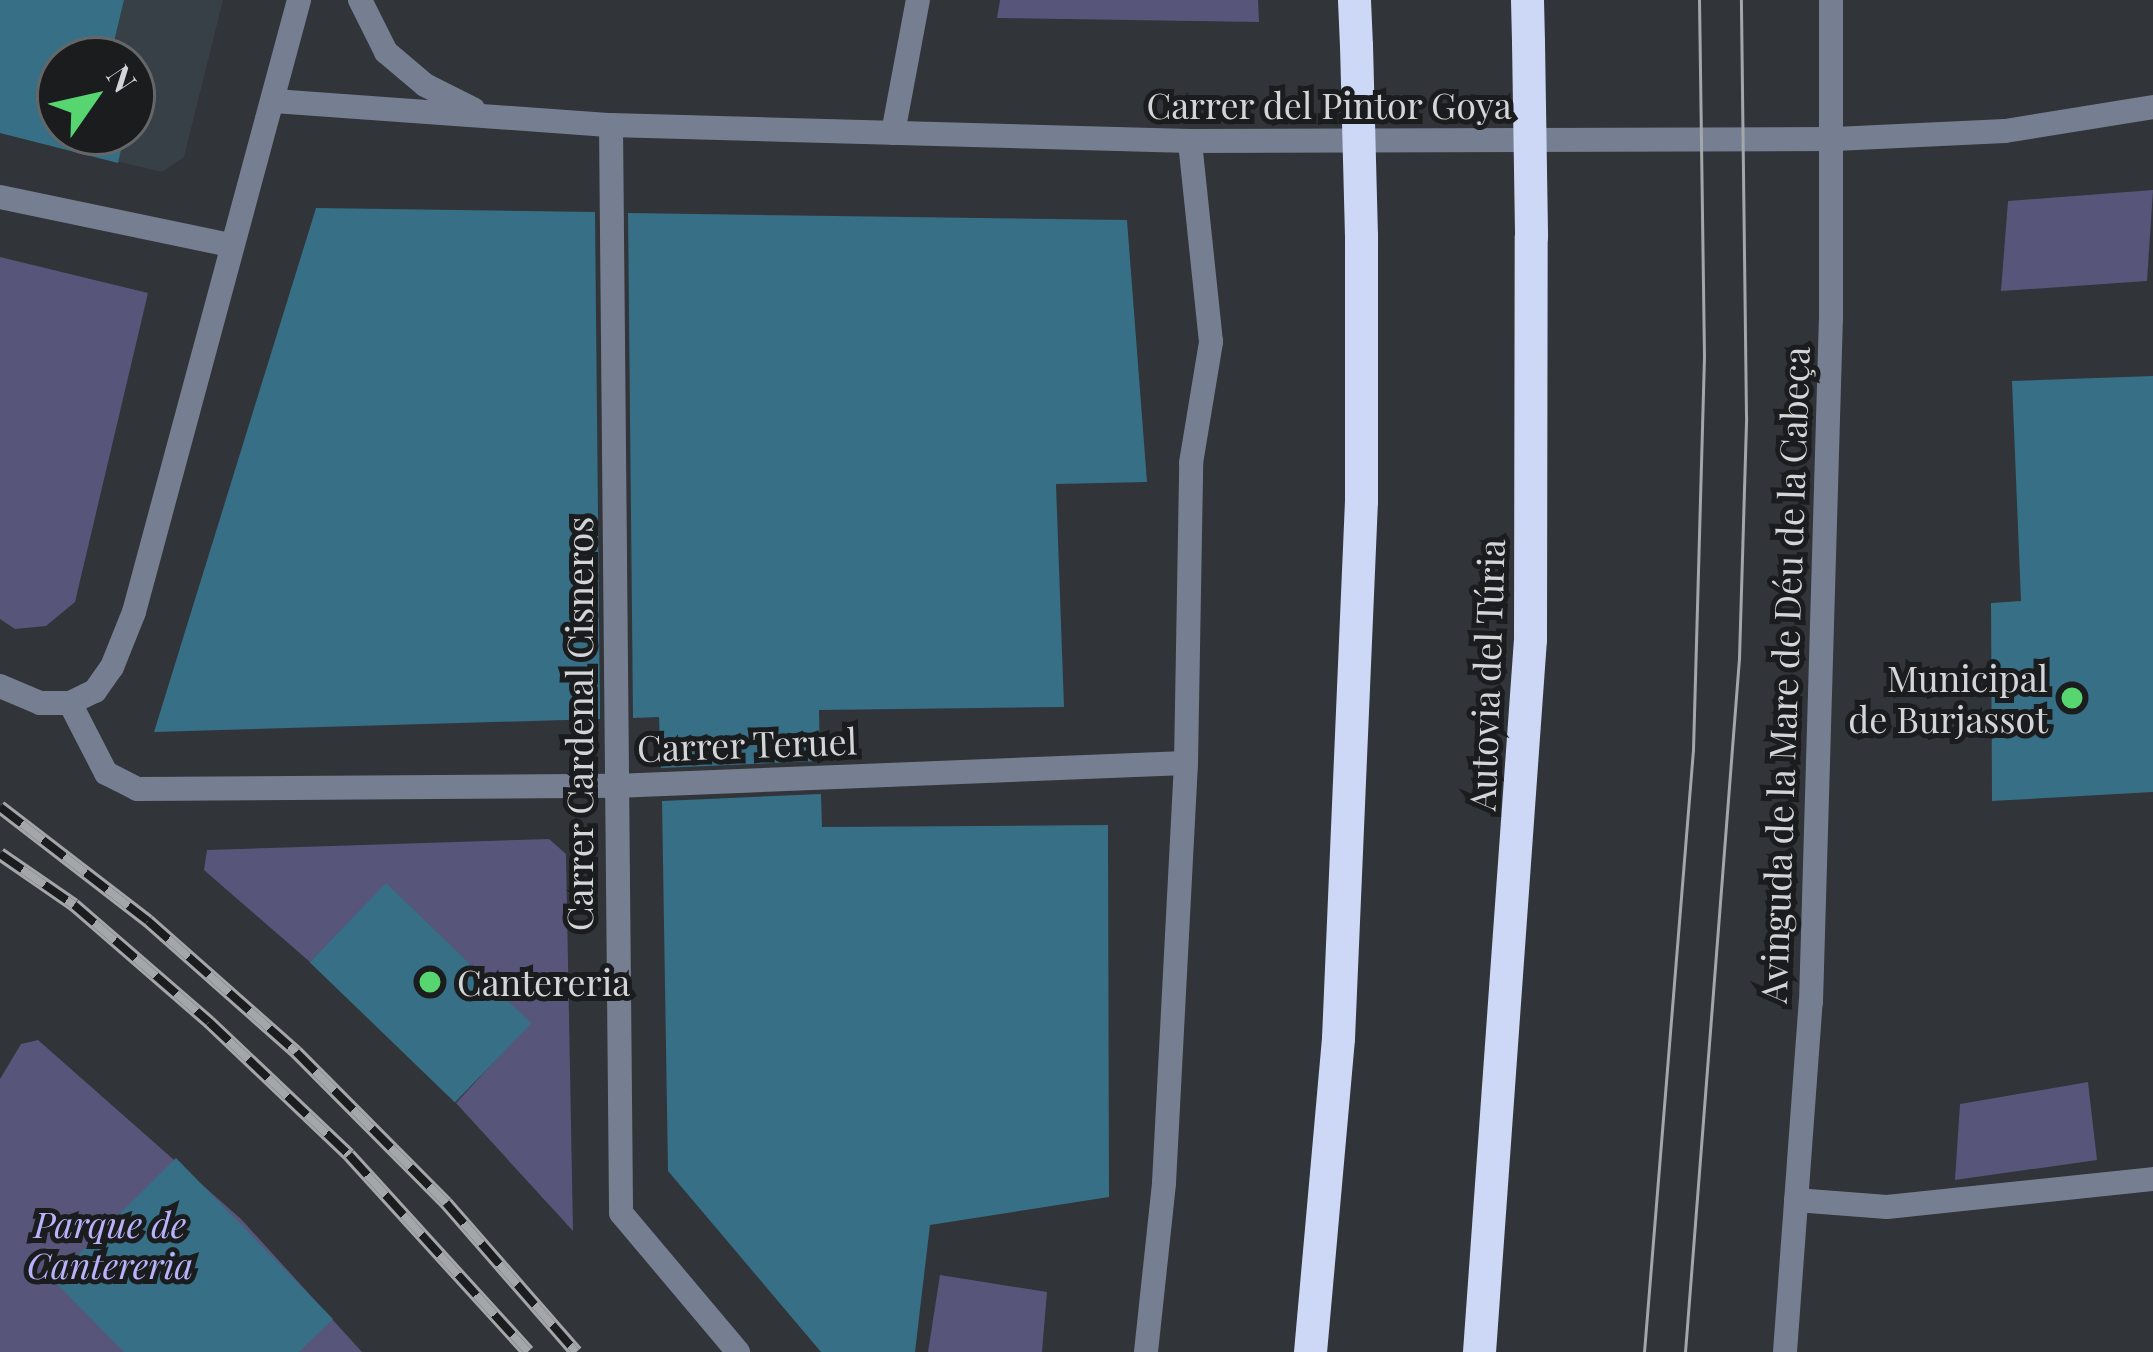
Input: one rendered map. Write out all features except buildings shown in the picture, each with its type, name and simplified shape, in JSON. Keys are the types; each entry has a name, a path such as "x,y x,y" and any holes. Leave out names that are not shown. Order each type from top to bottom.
{"highway":[{"path":"1311,1342 1338,1038 1361,501 1361,235 1354,0"},
{"name":"Autovia del Túria","path":"1479,1352 1505,1058 1530,639 1532,236 1527,0"}],"street":[{"path":"0,686 40,703 70,703 103,679 134,612 299,0"},
{"name":"Carrer del Pintor Goya","path":"360,0 386,52 425,86 504,118"},
{"path":"893,133 918,0"},
{"name":"Avinguda de la Mare de Déu de la Cabeça","path":"1785,1352 1811,1002 1835,139 1831,0"},
{"name":"Carrer del Pintor Goya","path":"274,101 611,125 1190,141 1835,139 2005,131 2153,107"},
{"name":"Carrer Cardenal Cisneros","path":"611,125 621,1213 738,1352"},
{"path":"1146,1352 1164,1184 1186,763 1191,463 1212,292 1190,141"},
{"path":"0,197 230,245"},
{"name":"Carrer Teruel","path":"70,703 106,773 137,789 615,786 1186,763"},
{"path":"1796,1200 1887,1207 2153,1179"}],"shaded area":[{"path":"0,0 223,0 184,157 162,172 96,156 156,156 156,36 36,36 36,142 0,133"}],"green space":[{"path":"1000,0 1258,0 1259,22 997,18"},
{"path":"2153,190 2147,281 2001,291 2008,201"},
{"path":"0,257 148,293 75,602 46,626 15,629 0,619"},
{"path":"549,839 566,854 573,1231 456,1103 530,1023 386,884 310,962 204,870 207,850"},
{"name":"Parque de Cantereria","path":"38,1040 241,1219 362,1352 0,1352 0,1079 21,1044"},
{"path":"2088,1082 2097,1160 1955,1180 1960,1104"},
{"path":"940,1275 1047,1292 1042,1352 928,1352"}],"tram line":[{"path":"1644,1352 1693,750 1704,357 1699,0"},
{"path":"1685,1352 1739,658 1746,417 1741,0"}],"railway":[{"path":"0,807 148,921 296,1052 446,1203 576,1352"},
{"path":"0,854 74,905 209,1022 349,1155 528,1352"}],"place":[{"name":"Municipal de Burjassot","path":"2072,698"},
{"name":"Cantereria","path":"430,982"}]}
